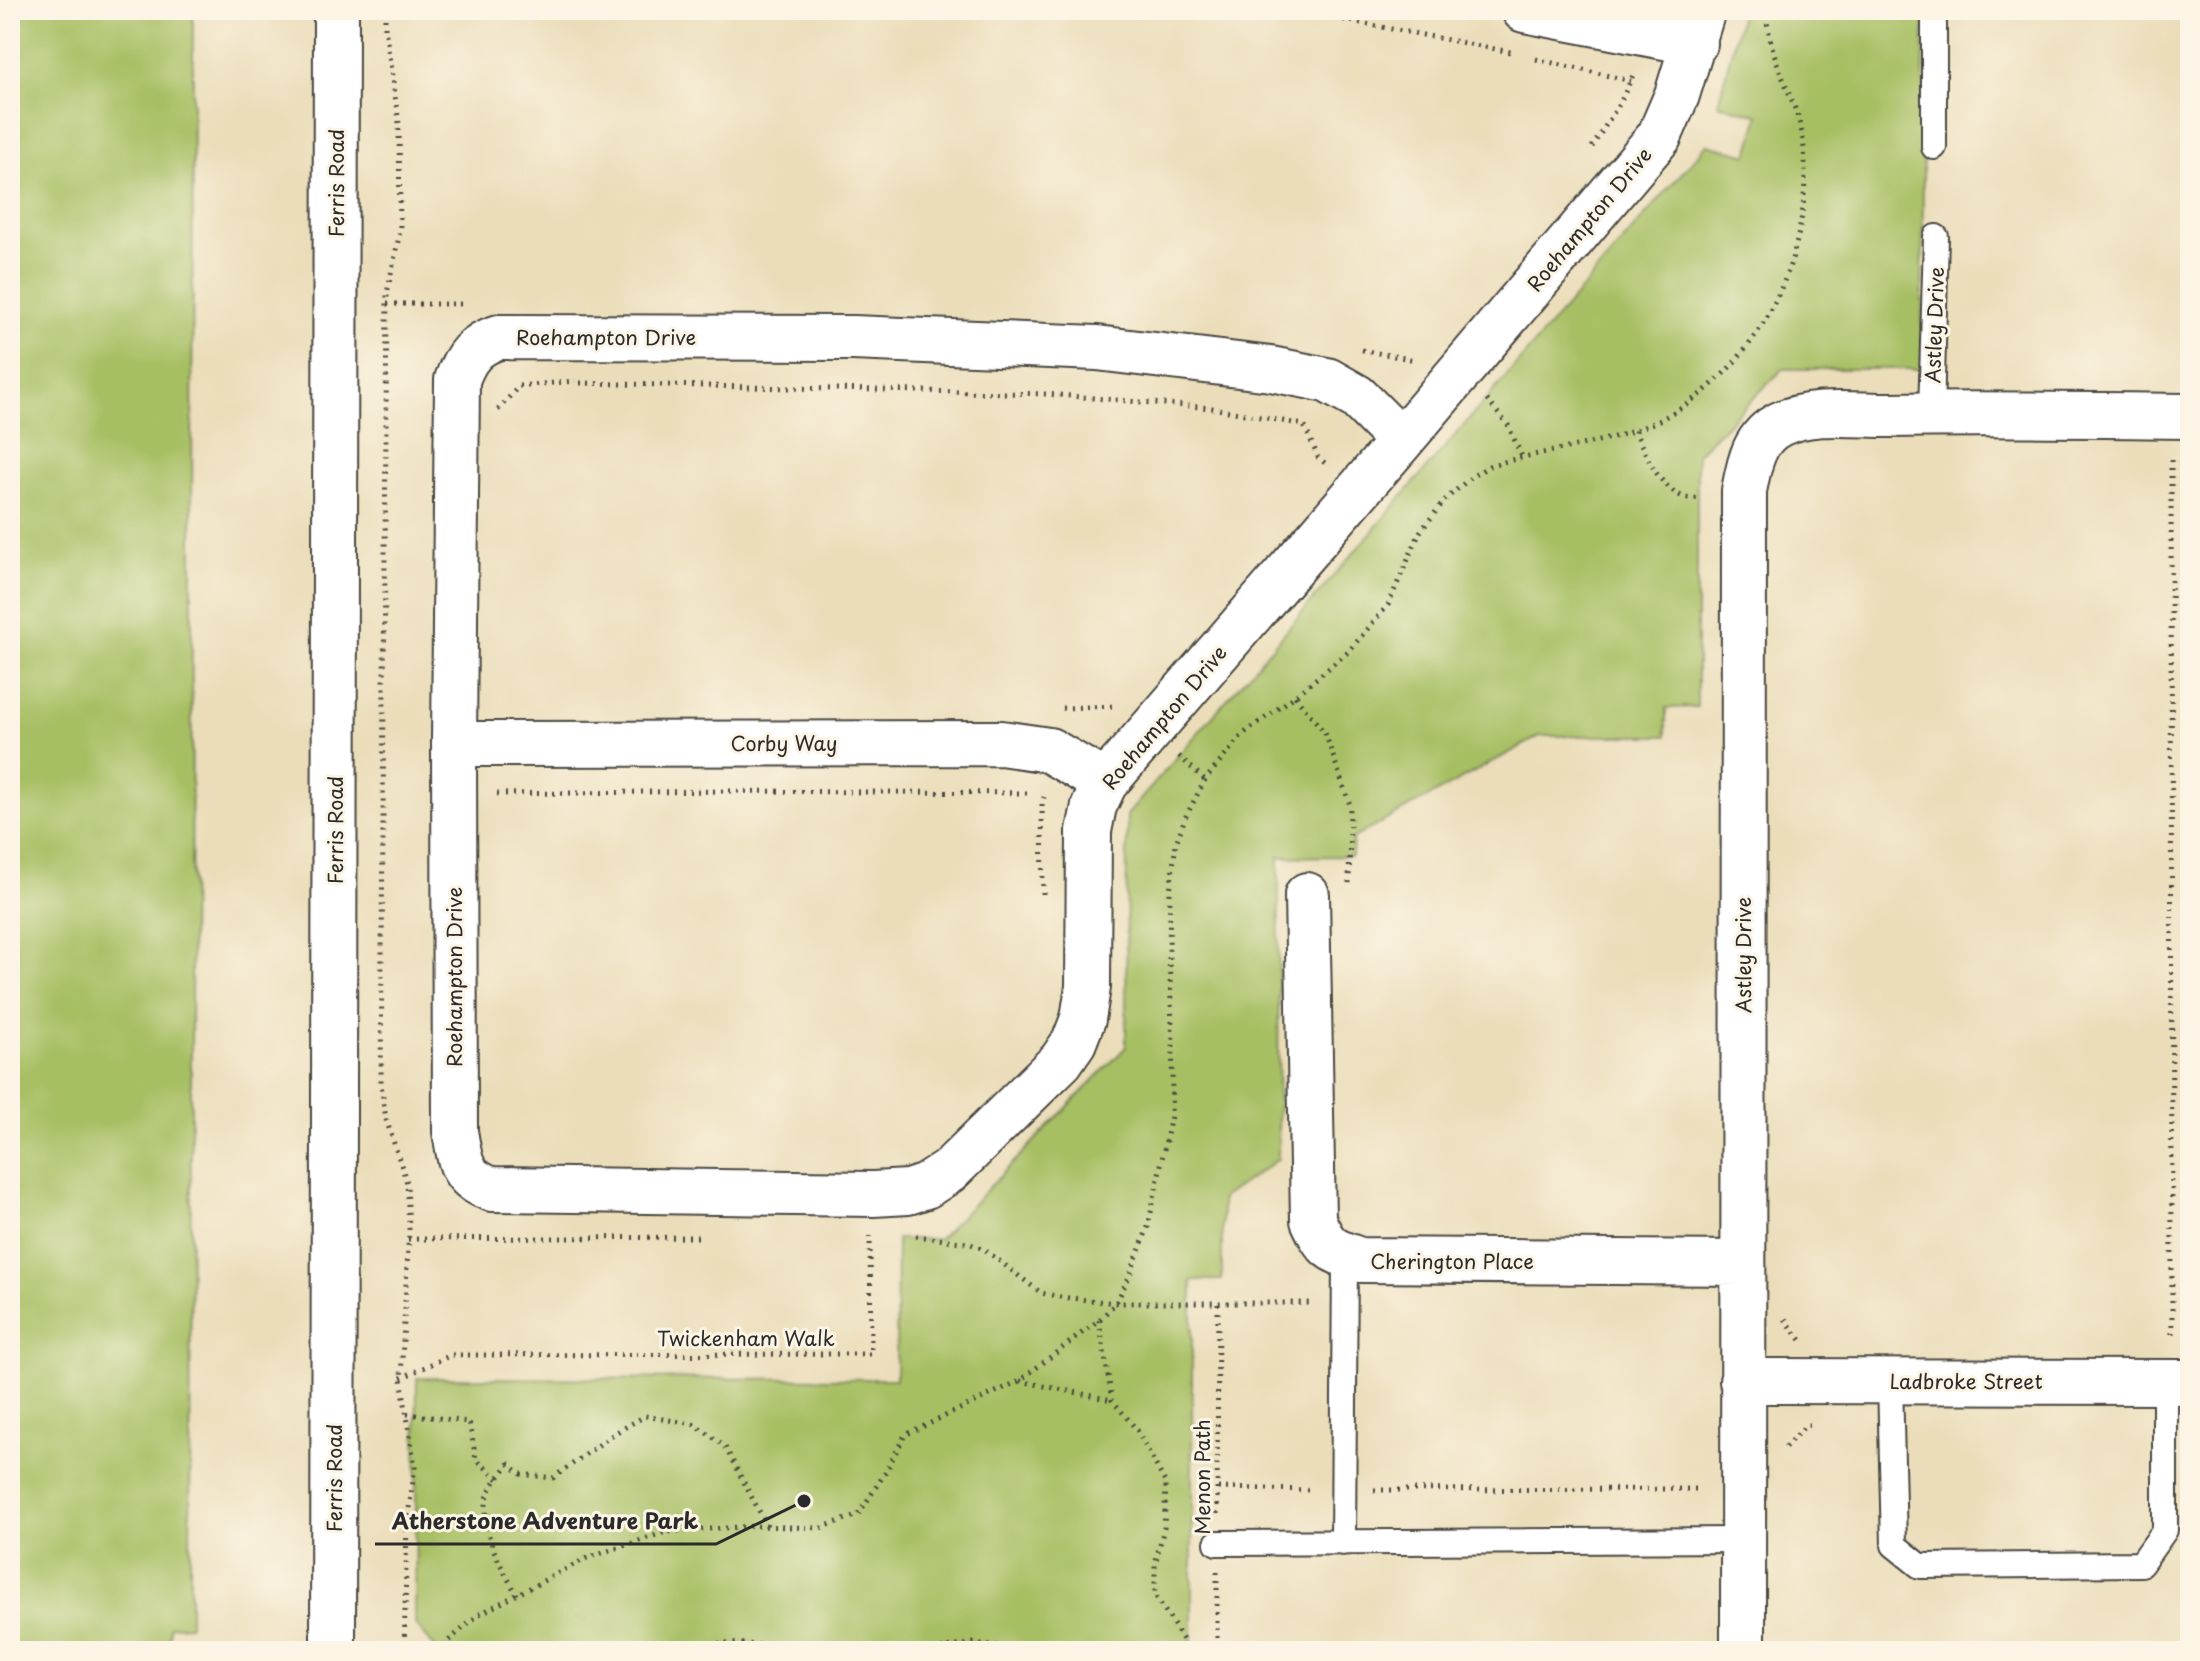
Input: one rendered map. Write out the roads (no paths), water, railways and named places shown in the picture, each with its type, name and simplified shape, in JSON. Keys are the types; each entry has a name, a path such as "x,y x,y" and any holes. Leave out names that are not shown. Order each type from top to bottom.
{"street":[{"name":"Ferris Road","path":"333,1651 336,10"},
{"path":"1524,10 1645,33 1699,26"},
{"name":"Roehampton Drive","path":"1386,426 1357,397 1327,380 1271,369 1097,348 853,338 499,337 484,341 470,352 457,380 454,744 455,1131 459,1155 467,1175 476,1184 492,1189 873,1215 949,1171 1061,1061 1074,1042 1083,1019 1088,987 1089,831 1094,806 1074,780 1386,426 1659,137 1699,26"},
{"name":"Astley Drive","path":"1743,1651 1744,491 1750,457 1761,439 1777,425 1801,417 1931,414 2190,416"},
{"name":"Corby Way","path":"454,744 1001,743 1049,750 1074,780"},
{"name":"Cherington Place","path":"1307,895 1313,1220 1332,1251 1360,1260 1742,1263"},
{"name":"Ladbroke Street","path":"1742,1381 2178,1382"}],"lane":[{"path":"1934,10 1934,147"},
{"name":"Astley Drive","path":"1931,414 1936,237"},
{"path":"1343,1543 1345,1255"},
{"path":"1890,1381 1894,1545 1920,1566 2141,1564 2165,1530 2178,1382"},
{"path":"1217,1543 1743,1540"}],"place":[{"name":"Atherstone Adventure Park","path":"804,1501"}]}
